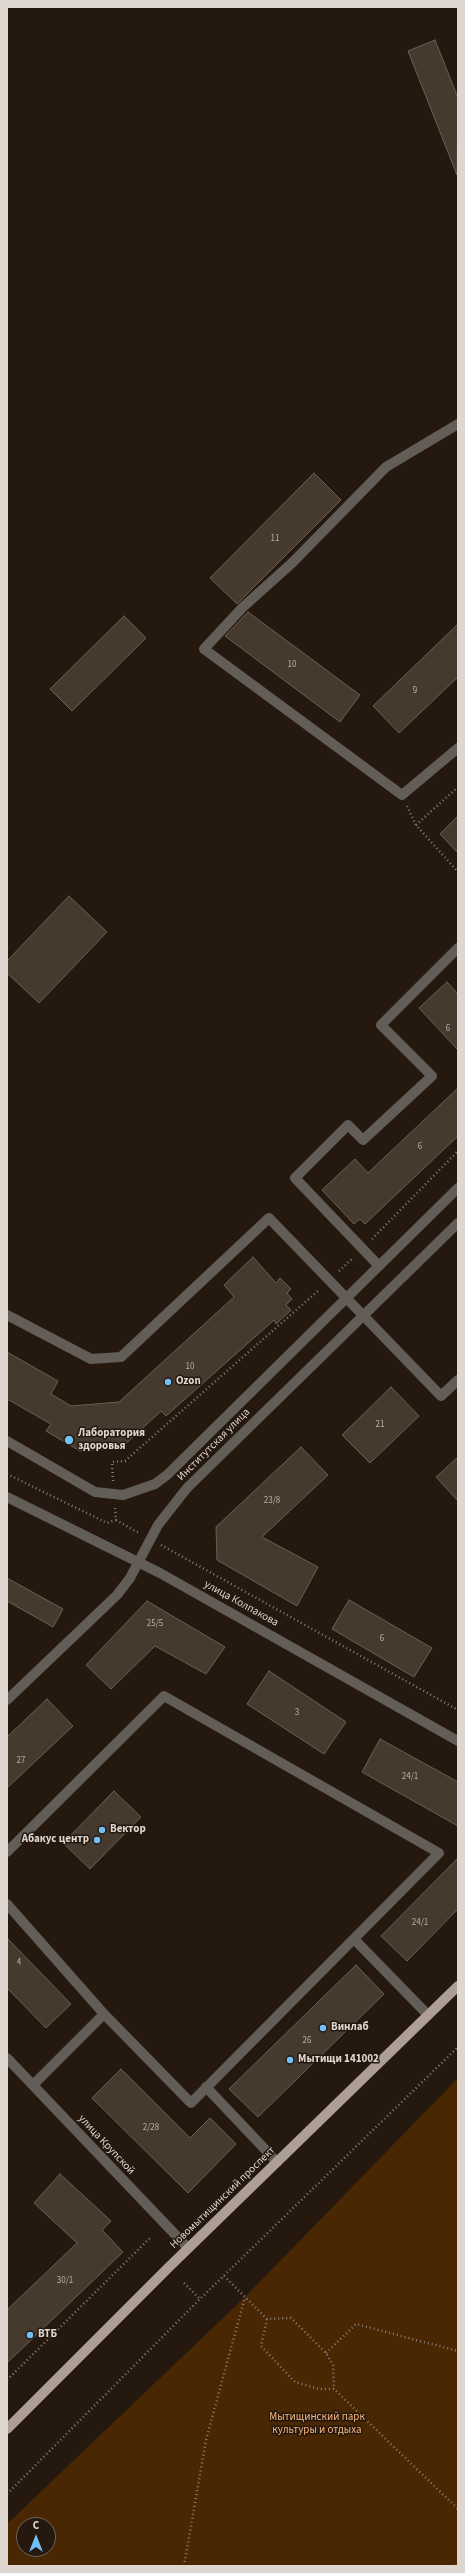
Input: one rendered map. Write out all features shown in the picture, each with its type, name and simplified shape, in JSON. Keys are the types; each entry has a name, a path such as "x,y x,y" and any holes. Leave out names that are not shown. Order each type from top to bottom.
{"main road":[{"name":"Новомытищинский проспект","path":"7,2429 188,2248 458,1986"}],"street":[{"path":"458,424 386,467 292,563 243,607 204,649 402,795 458,748"},
{"path":"379,1266 295,1178 348,1125 364,1140 432,1076 381,1024 458,948"},
{"path":"7,1442 95,1492 114,1494 144,1489 167,1475 458,1188"},
{"path":"7,1315 91,1359 121,1357 269,1218 440,1396 458,1380"},
{"name":"Институтская улица","path":"7,1700 117,1596 150,1539 171,1507 187,1488 362,1315 458,1223"},
{"name":"улица Колпакова","path":"7,1497 138,1562 458,1741"},
{"path":"7,1852 164,1696 439,1853 191,2103 104,2014 7,1904"},
{"path":"354,1939 428,2015"},
{"path":"33,2085 104,2014"},
{"name":"улица Крупской","path":"7,2058 188,2248"},
{"path":"206,2087 277,2162"}],"path":[{"path":"416,825 458,787"},
{"path":"402,795 416,825 458,872"},
{"path":"116,1520 112,1462 125,1461 328,1281 362,1249 458,1151"},
{"path":"7,1474 107,1523 116,1520 458,1710"},
{"path":"7,2494 200,2299 458,2047"},
{"path":"7,2380 151,2237"},
{"path":"224,2276 267,2319 291,2318 326,2353 333,2365 334,2389 458,2509"},
{"path":"184,2284 200,2299"},
{"path":"184,2566 206,2440 245,2297"},
{"path":"267,2319 261,2346 295,2382 319,2389 334,2389"},
{"path":"326,2353 356,2324 458,2351"}],"green space":[{"name":"Мытищинский парк культуры и отдыха","path":"458,2078 458,2566 7,2566 7,2524 245,2297"}],"building":[{"path":"435,40 458,98 457,175 408,51"},
{"path":"314,473 341,500 237,604 210,578"},
{"path":"248,612 360,695 340,722 225,636"},
{"path":"124,616 146,638 72,711 50,689"},
{"path":"458,624 458,677 399,733 373,706"},
{"path":"458,816 458,853 440,834"},
{"path":"69,896 107,932 39,1003 7,973 7,961"},
{"path":"447,982 458,994 458,1050 419,1008"},
{"path":"458,1088 458,1136 365,1224 360,1219 354,1224 322,1190 355,1159 368,1173"},
{"path":"253,1257 276,1283 280,1278 291,1289 287,1293 292,1299 286,1305 291,1310 276,1324 274,1320 166,1416 161,1411 121,1448 80,1451 46,1431 51,1424 7,1399 7,1352 58,1381 51,1394 71,1406 119,1402 234,1297 224,1285"},
{"path":"391,1387 419,1416 370,1463 342,1435"},
{"path":"301,1447 328,1475 262,1537 318,1567 297,1606 217,1560 216,1527"},
{"path":"458,1457 458,1501 436,1477"},
{"path":"7,1578 63,1609 53,1627 7,1601"},
{"path":"349,1600 432,1648 414,1677 332,1629"},
{"path":"147,1601 225,1647 206,1674 155,1646 111,1689 86,1665"},
{"path":"269,1671 346,1722 324,1754 247,1704"},
{"path":"47,1699 73,1726 7,1788 7,1737"},
{"path":"380,1739 458,1782 458,1826 362,1772"},
{"name":"Вектор","path":"114,1791 141,1817 90,1869 63,1843"},
{"path":"458,1858 458,1909 407,1961 381,1936"},
{"path":"7,1938 71,2004 46,2028 7,1988"},
{"path":"356,1965 384,1994 258,2117 229,2089"},
{"path":"121,2069 190,2138 210,2118 236,2144 188,2193 92,2098"},
{"path":"60,2174 111,2221 102,2230 123,2252 7,2363 7,2310 77,2243 34,2203"}],"place":[{"name":"Ozon","path":"168,1382"},
{"name":"Лаборатория здоровья","path":"69,1440"},
{"name":"Вектор","path":"102,1830"},
{"name":"Абакус центр","path":"97,1840"},
{"name":"Винлаб","path":"323,2028"},
{"name":"Мытищи 141002","path":"290,2060"},
{"name":"ВТБ","path":"30,2335"}]}
